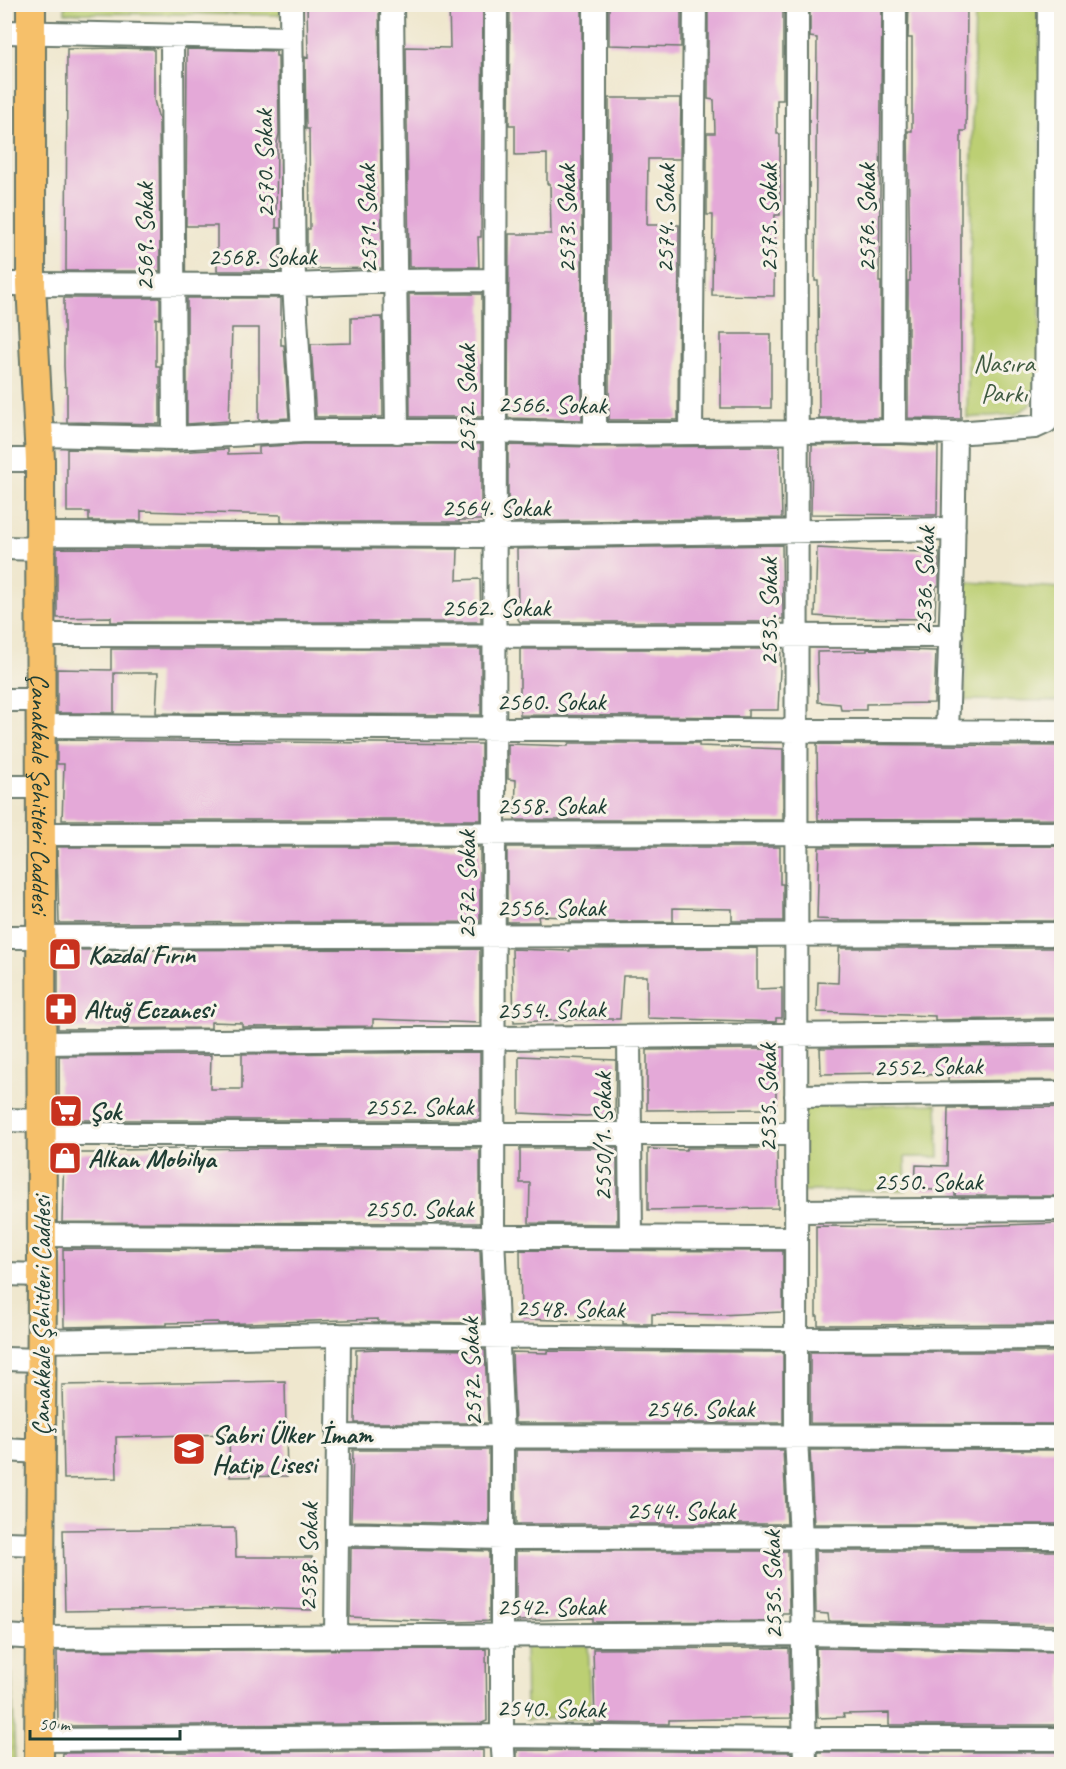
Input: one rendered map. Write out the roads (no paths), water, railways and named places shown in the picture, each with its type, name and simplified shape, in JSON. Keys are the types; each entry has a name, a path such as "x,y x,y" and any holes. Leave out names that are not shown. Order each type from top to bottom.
{"main road":[{"name":"Çanakkale Şehitleri Caddesi","path":"31,4 18,33 18,284 40,448 42,1350 39,1752"}],"street":[{"name":"2570. Sokak","path":"291,4 294,285 303,431"},
{"name":"2571. Sokak","path":"392,4 397,432"},
{"name":"2572. Sokak","path":"496,4 493,1237 502,1435 502,1736 504,1764"},
{"name":"2573. Sokak","path":"595,4 595,434"},
{"name":"2574. Sokak","path":"691,433 695,4"},
{"name":"2575. Sokak","path":"796,4 797,432"},
{"name":"2576. Sokak","path":"894,431 895,4"},
{"name":"2566. Sokak","path":"4,460 40,448 303,431 495,431 595,434 894,431 955,433 1035,427 1046,422 1049,4"},
{"path":"18,33 291,38"},
{"name":"2569. Sokak","path":"172,37 174,438"},
{"name":"2568. Sokak","path":"18,284 294,285 494,280"},
{"name":"2535. Sokak","path":"797,432 796,1437 801,1539 805,1764"},
{"name":"2536. Sokak","path":"947,731 955,433"},
{"name":"2564. Sokak","path":"4,548 40,541 954,529"},
{"name":"2562. Sokak","path":"40,635 951,636"},
{"name":"2560. Sokak","path":"4,700 40,713 495,729 1062,732"},
{"path":"4,787 41,787"},
{"name":"2558. Sokak","path":"41,834 1062,833"},
{"name":"2556. Sokak","path":"4,937 1062,934"},
{"name":"2554. Sokak","path":"41,1043 1062,1032"},
{"name":"2550/1. Sokak","path":"629,1036 631,1238"},
{"name":"2552. Sokak","path":"796,1096 1062,1093"},
{"name":"2552. Sokak","path":"4,1120 42,1128 494,1134 796,1134"},
{"name":"2550. Sokak","path":"796,1210 1062,1209"},
{"name":"2550. Sokak","path":"42,1235 796,1238"},
{"path":"4,1274 42,1275"},
{"name":"2548. Sokak","path":"4,1359 42,1350 185,1347 339,1335 796,1339 1062,1338"},
{"name":"2538. Sokak","path":"336,1636 339,1335"},
{"name":"2546. Sokak","path":"338,1436 1062,1437"},
{"path":"4,1450 41,1452"},
{"name":"2544. Sokak","path":"337,1534 501,1538 1062,1537"},
{"path":"4,1543 41,1544"},
{"name":"2542. Sokak","path":"4,1636 40,1638 802,1634 1062,1639"},
{"name":"2540. Sokak","path":"39,1752 502,1736 1062,1739"}],"place":[{"name":"Kazdal Fırın","path":"65,954"},
{"name":"Altuğ Eczanesi","path":"61,1009"},
{"name":"Şok","path":"66,1111"},
{"name":"Alkan Mobilya","path":"65,1158"},
{"name":"Sabri Ülker İmam Hatip Lisesi","path":"189,1449"}],"park label":[{"name":"Nasıra Parkı","path":"1004,378"}]}
